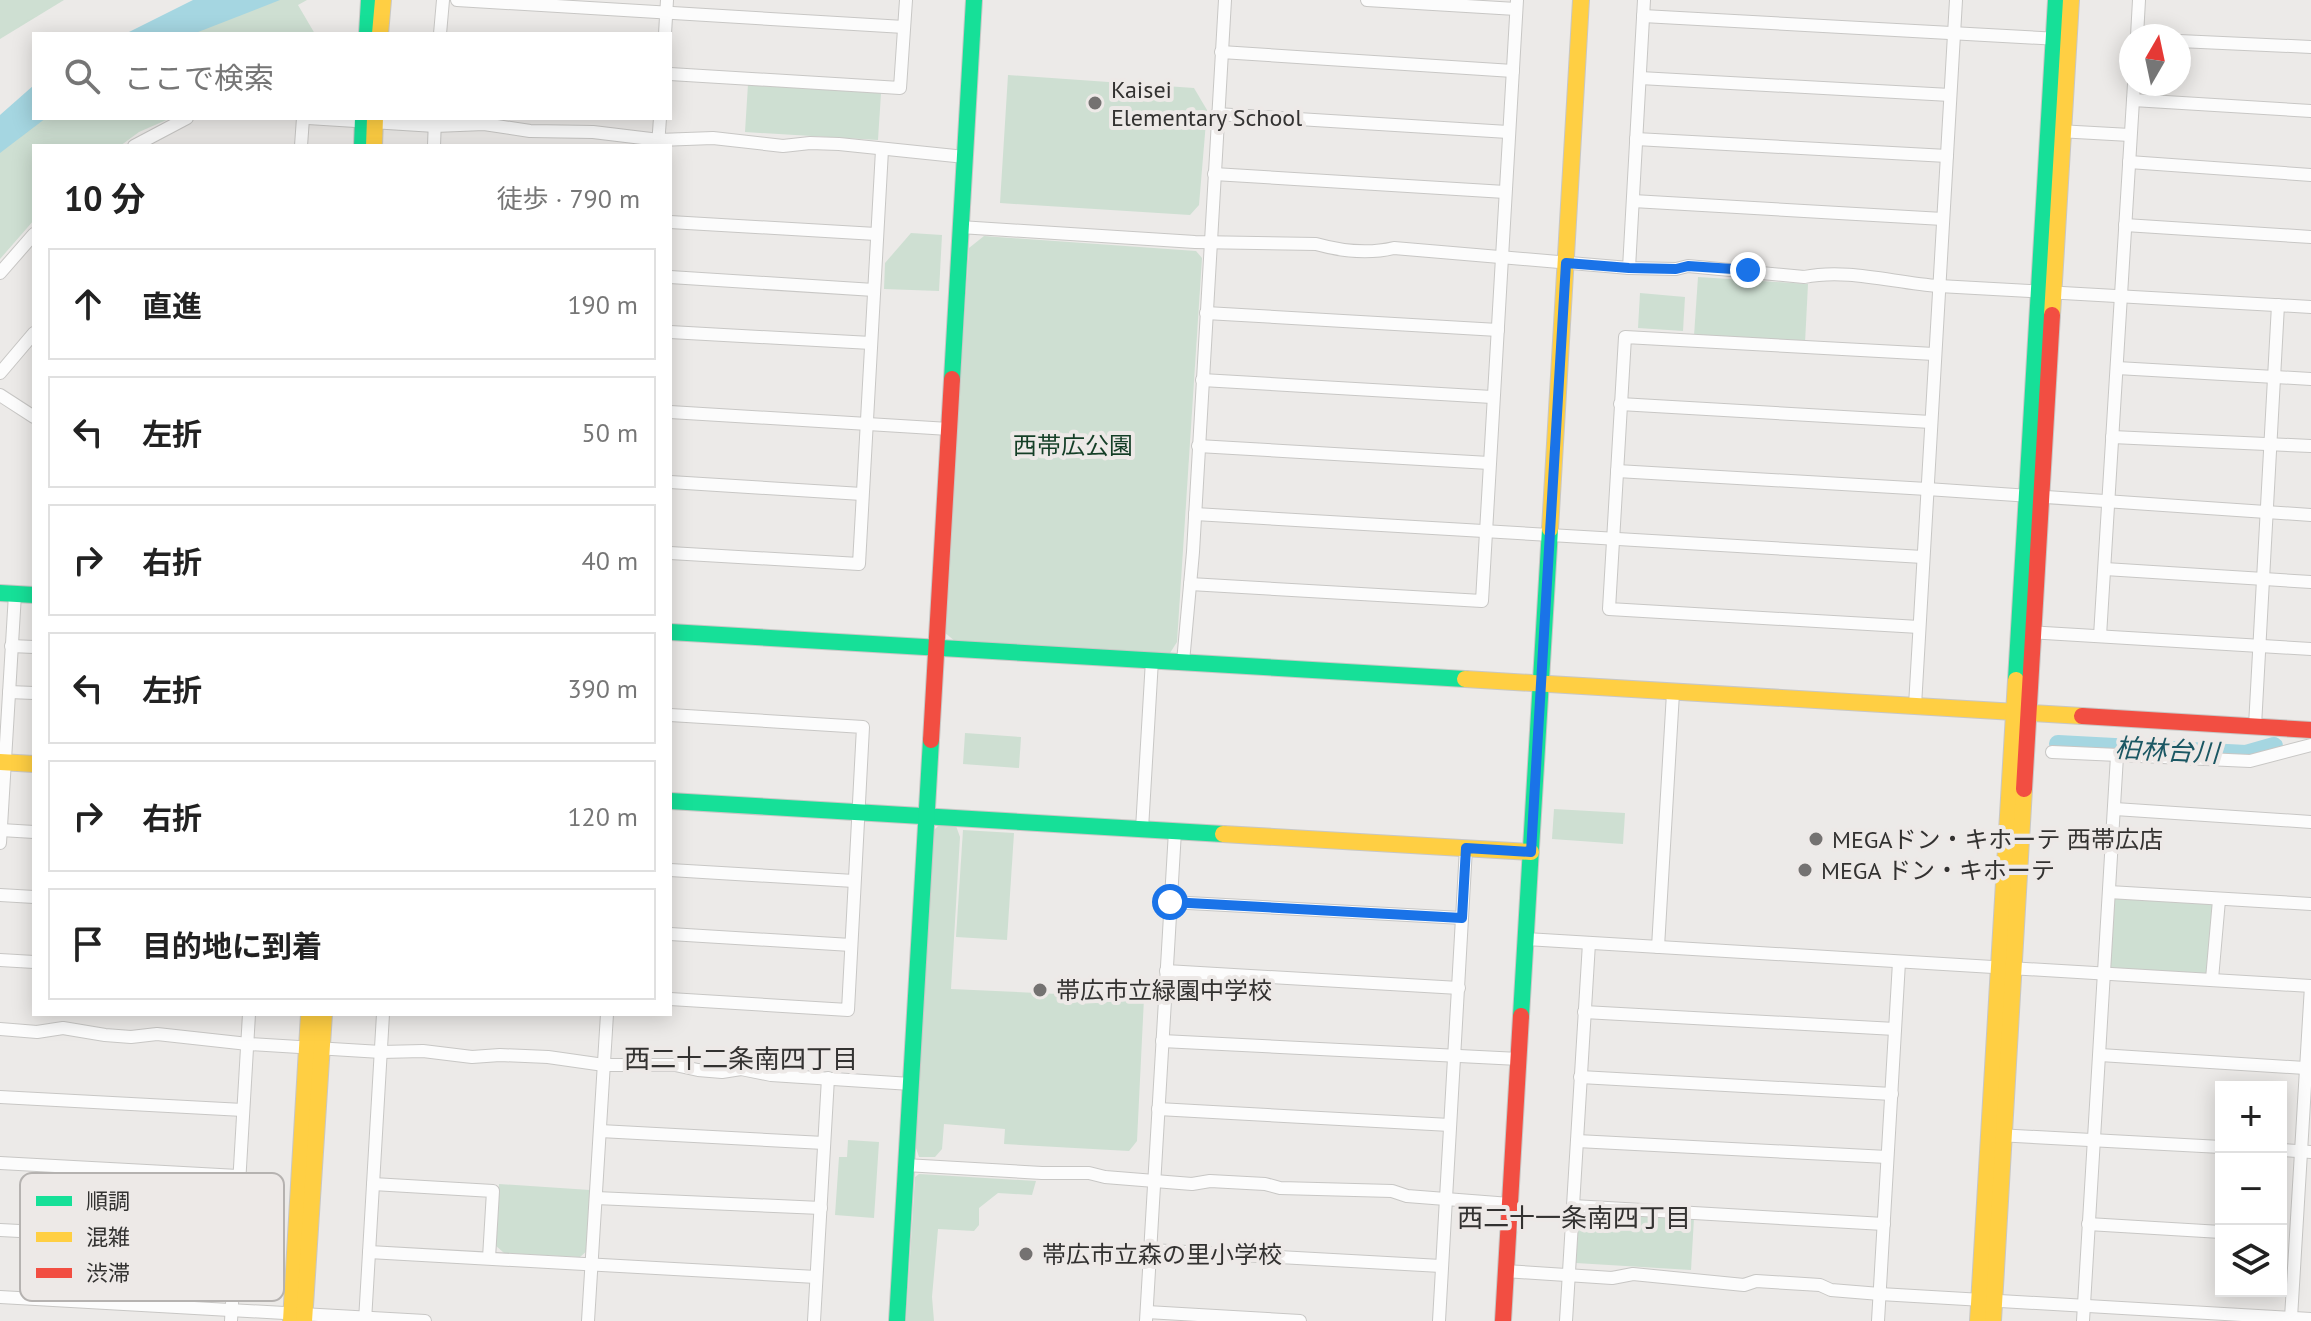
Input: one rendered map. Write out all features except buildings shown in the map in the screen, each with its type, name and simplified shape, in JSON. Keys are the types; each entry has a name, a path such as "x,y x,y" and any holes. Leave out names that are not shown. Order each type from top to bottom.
{"street":[{"path":"367,32 369,0"},
{"path":"380,32 383,0"},
{"path":"440,32 443,0"},
{"path":"457,0 667,7 904,27"},
{"path":"672,74 900,88 906,0"},
{"path":"897,1321 974,0"},
{"path":"1183,662 1195,514 1225,0"},
{"path":"1190,584 1482,601 1516,4 1367,0"},
{"path":"1503,1321 1581,0"},
{"path":"1629,268 1644,0"},
{"path":"1915,706 1956,0"},
{"path":"2056,0 2062,39"},
{"path":"1993,1321 1987,1300 2021,712 2062,39 2071,0"},
{"path":"2138,24 2139,0"},
{"path":"665,32 667,7"},
{"path":"1643,16 2062,39"},
{"path":"2191,42 2311,47"},
{"path":"1221,52 1513,71"},
{"path":"1640,78 1950,95"},
{"path":"2100,636 2133,96"},
{"path":"2133,100 2311,111"},
{"path":"1217,114 1508,132"},
{"path":"138,144 183,120"},
{"path":"301,144 306,120"},
{"path":"363,144 369,120"},
{"path":"369,120 374,144"},
{"path":"391,120 484,124 530,131 593,132 658,143 732,139 783,146 810,143 965,157"},
{"path":"658,143 660,120"},
{"path":"434,144 435,122"},
{"path":"2056,131 2130,135"},
{"path":"1636,139 1947,156"},
{"path":"672,553 859,564 882,150"},
{"path":"2129,162 2311,175"},
{"path":"1214,174 1505,192"},
{"path":"1633,201 1943,219"},
{"path":"672,222 876,234"},
{"path":"2125,225 2311,237"},
{"path":"960,227 1210,242 1316,244 1376,252 1394,248 1431,250 1502,259 1629,268 1676,269 1688,266 1790,276 1821,273 1939,286 2311,307"},
{"path":"0,273 32,236"},
{"path":"672,277 874,290"},
{"path":"2255,726 2278,305"},
{"path":"1206,313 1498,330"},
{"path":"672,332 871,343"},
{"path":"0,373 32,335"},
{"path":"1919,627 1609,609 1612,538 1625,337 1934,354"},
{"path":"2117,368 2311,379"},
{"path":"1202,380 1492,397"},
{"path":"0,395 32,416"},
{"path":"1620,404 1931,422"},
{"path":"672,412 949,429"},
{"path":"2112,437 2311,446"},
{"path":"1198,446 1489,463"},
{"path":"1617,471 2311,515"},
{"path":"672,482 862,494"},
{"path":"1195,514 1923,557"},
{"path":"2105,569 2311,582"},
{"path":"0,843 2,762 11,646 8,593 32,595"},
{"path":"672,632 2311,730"},
{"path":"2027,632 2311,649"},
{"path":"11,646 32,647"},
{"path":"1142,829 1152,660"},
{"path":"9,692 32,693"},
{"path":"1658,947 1673,693"},
{"path":"672,715 863,727 848,1010 672,999"},
{"path":"2052,752 2258,761 2311,745"},
{"path":"2083,1321 2117,756"},
{"path":"2,762 32,764"},
{"path":"672,801 1531,852"},
{"path":"2115,809 2311,822"},
{"path":"1,830 32,832"},
{"path":"1175,831 1147,1317 1300,1321"},
{"path":"1439,1321 1466,848"},
{"path":"672,870 854,881"},
{"path":"2109,892 2311,904"},
{"path":"0,895 32,897"},
{"path":"2212,979 2219,900"},
{"path":"1170,902 1462,918"},
{"path":"672,934 851,945"},
{"path":"1526,939 2311,986 2305,1068 2306,1152 2288,1236 2291,1318"},
{"path":"1566,1321 1589,943"},
{"path":"0,960 32,962"},
{"path":"1878,1321 1899,962"},
{"path":"1166,971 1459,988"},
{"path":"1584,1012 1895,1029"},
{"path":"238,1173 249,1016"},
{"path":"298,1317 314,1048 309,1016"},
{"path":"314,1048 323,1016"},
{"path":"365,1319 383,1016"},
{"path":"588,1321 607,1016"},
{"path":"0,1029 37,1032 63,1028 105,1035 131,1037 157,1034 314,1048 423,1051 472,1057 548,1057 604,1065 675,1065 722,1072 741,1069 771,1075 911,1084"},
{"path":"1162,1041 1519,1059"},
{"path":"2100,1055 2305,1068"},
{"path":"1580,1077 1892,1094"},
{"path":"814,1321 828,1078"},
{"path":"0,1097 243,1110"},
{"path":"1158,1109 1450,1125"},
{"path":"600,1131 824,1143"},
{"path":"1997,1135 2215,1147"},
{"path":"1577,1141 1887,1157"},
{"path":"0,1163 183,1173"},
{"path":"905,1165 1072,1172 1192,1184 1210,1181 1265,1184 1280,1188 1392,1191 1407,1196 1510,1204"},
{"path":"373,1184 493,1191 489,1258"},
{"path":"596,1198 821,1208"},
{"path":"1573,1206 1884,1224"},
{"path":"2088,1224 2215,1232"},
{"path":"0,1230 20,1231"},
{"path":"1151,1250 1441,1266"},
{"path":"369,1252 816,1277"},
{"path":"1505,1271 1612,1278 1633,1274 1744,1285 1756,1281 1820,1285 1831,1290 1880,1294 2084,1305 2198,1317 2311,1319"},
{"path":"0,1297 20,1299"},
{"path":"1978,1321 1987,1300"},
{"path":"49,1301 231,1316 425,1321"}],"green space":[{"path":"0,0 64,0 0,39"},
{"path":"260,0 307,0 298,5 314,32 180,32"},
{"path":"1008,75 1194,88 1207,110 1199,205 1190,215 1000,203"},
{"path":"748,84 881,93 878,140 745,132"},
{"path":"32,119 166,120 139,132 123,144 32,144 32,222 0,259 0,143"},
{"path":"911,233 942,235 939,291 884,289 885,263"},
{"name":"西帯広公園","path":"984,236 1196,251 1202,258 1177,642 1170,653 956,642 944,632 969,248"},
{"path":"1698,277 1808,284 1805,343 1694,336"},
{"path":"1640,293 1685,297 1683,331 1638,328"},
{"path":"965,733 1021,737 1019,768 963,764"},
{"path":"1554,809 1625,813 1623,844 1552,839"},
{"path":"939,825 956,826 960,837 951,989 1144,998 1137,1141 1129,1151 1004,1144 1005,1129 944,1124 942,1149 935,1157 919,1157 914,1142 930,834"},
{"path":"963,830 1014,833 1007,940 956,937"},
{"path":"2113,896 2215,904 2207,976 2112,969 2108,966"},
{"path":"848,1140 879,1142 874,1218 835,1215 839,1157 847,1157"},
{"path":"919,1174 1036,1181 1032,1195 998,1193 979,1208 979,1225 974,1231 938,1229 932,1297 934,1321 906,1321 915,1177"},
{"path":"499,1184 590,1190 588,1250 580,1257 504,1253 495,1245"},
{"path":"1579,1211 1694,1218 1691,1270 1576,1263"}],"water":[{"path":"193,0 280,0 198,32 129,32"},
{"path":"32,87 32,120 43,120 0,153 0,115"}],"waterway":[{"name":"柏林台川","path":"2058,744 2246,754 2274,746"}],"traffic: fast":[{"path":"367,32 369,0"},
{"path":"952,379 974,0"},
{"path":"2016,680 2056,0"},
{"path":"362,144 363,120"},
{"path":"1521,1016 1550,529"},
{"path":"0,593 32,595"},
{"path":"672,632 1465,679"},
{"path":"897,1321 931,740"},
{"path":"672,801 1223,834"}],"traffic: slow":[{"path":"380,32 383,0"},
{"path":"1550,529 1581,0"},
{"path":"2052,315 2071,0"},
{"path":"374,144 375,120"},
{"path":"1465,679 2082,716"},
{"path":"1978,1321 2016,680"},
{"path":"0,762 32,764"},
{"path":"1993,1321 2024,789"},
{"path":"1223,834 1531,852"},
{"path":"291,1321 309,1016"},
{"path":"304,1321 324,1016"}],"traffic: jam":[{"path":"2024,789 2052,315"},
{"path":"931,740 952,379"},
{"path":"2082,716 2311,730"},
{"path":"1503,1321 1521,1016"}],"place":[{"name":"Kaisei Elementary School","path":"1095,103"},
{"name":"MEGAドン・キホーテ 西帯広店","path":"1816,839"},
{"name":"MEGA ドン・キホーテ","path":"1805,870"},
{"name":"帯広市立緑園中学校","path":"1040,990"},
{"name":"帯広市立森の里小学校","path":"1026,1254"}],"district":[{"name":"西二十二条南四丁目","path":"741,1058"},
{"name":"西二十一条南四丁目","path":"1574,1217"}],"route":[{"path":"1170,902 1462,918 1466,848 1531,852 1566,263 1629,268 1676,269 1688,266 1748,270"}]}
